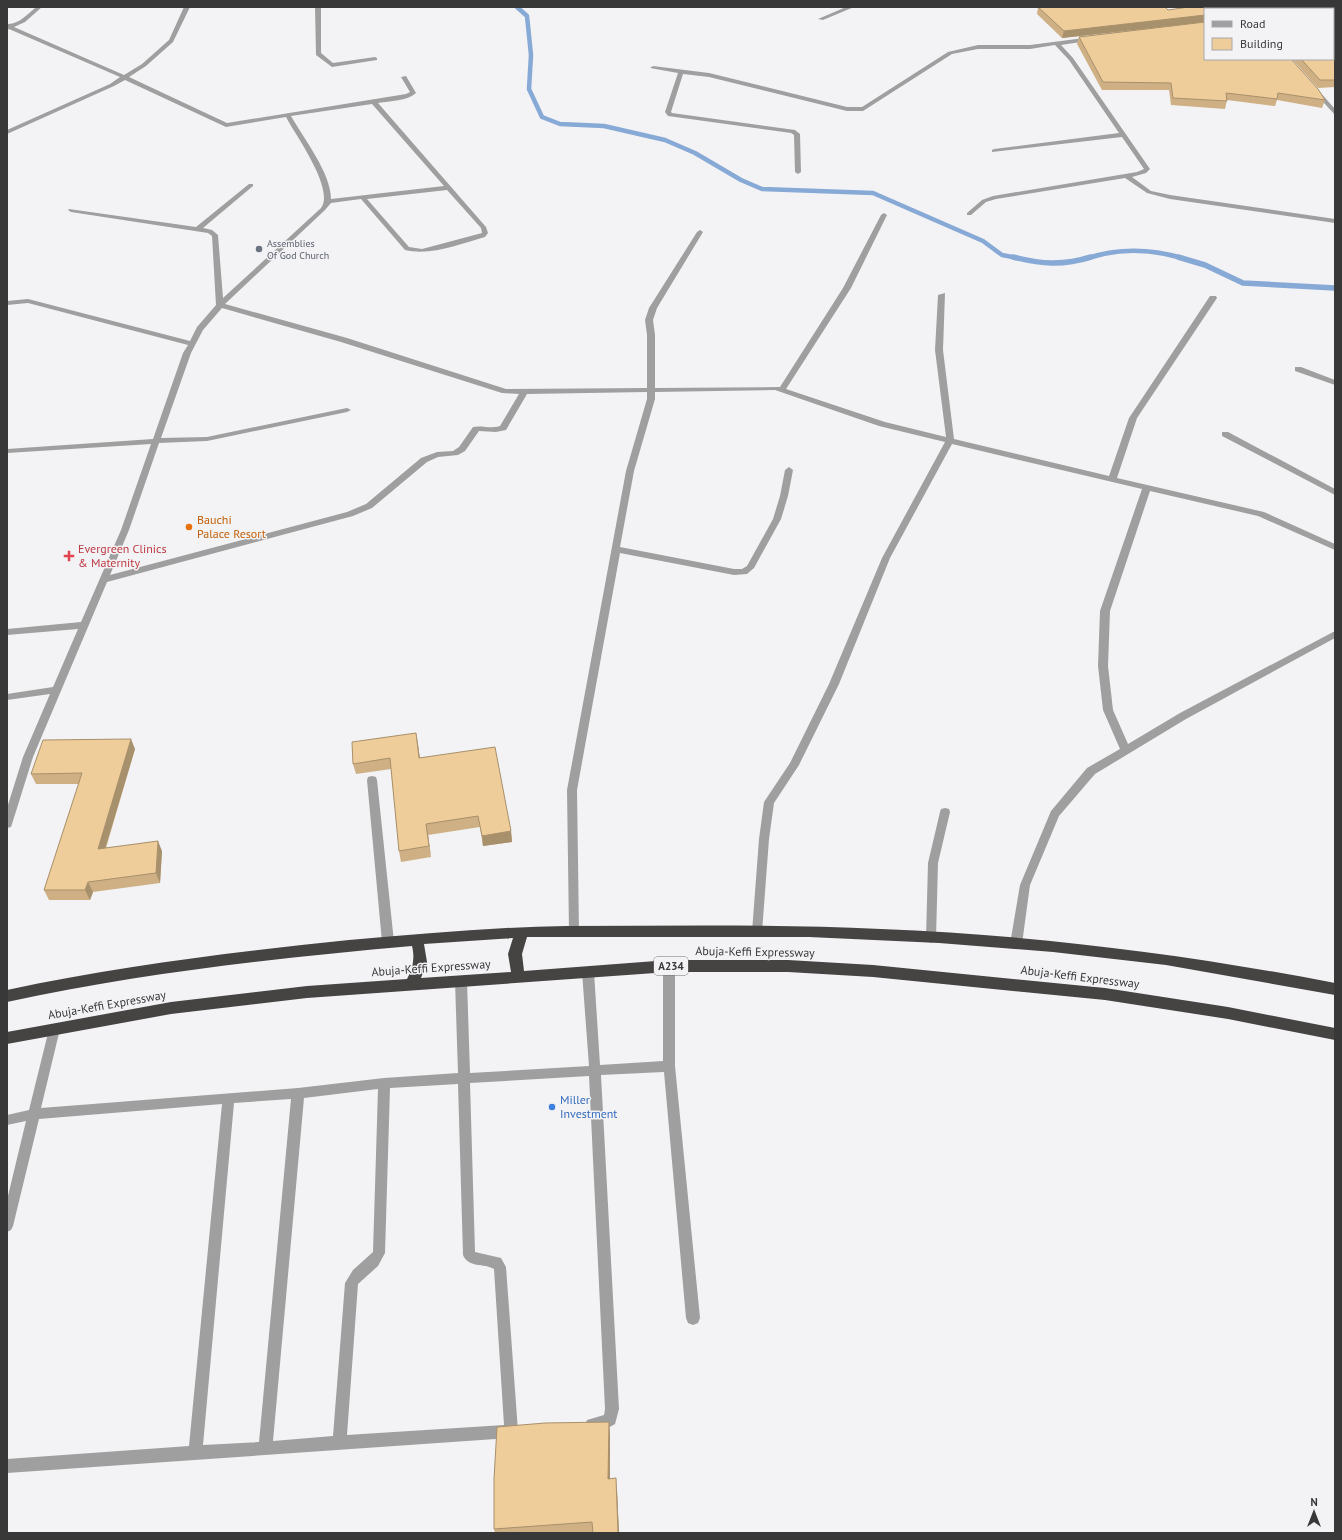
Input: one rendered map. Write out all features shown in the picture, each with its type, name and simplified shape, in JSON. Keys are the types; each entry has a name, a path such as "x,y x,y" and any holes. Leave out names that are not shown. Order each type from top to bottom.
{"highway":[{"name":"Abuja-Keffi Expressway","path":"7,996 169,967 301,950 523,932 574,931 882,934 1016,944 1189,963 1276,977 1335,989"},
{"path":"520,977 515,960 516,943 523,932"},
{"path":"411,984 421,962 421,952 416,940"},
{"name":"Abuja-Keffi Expressway","path":"7,1038 172,1008 237,999 411,984 669,966 788,966 865,970 1097,993 1228,1013 1335,1034"}],"street":[{"path":"8,27 22,22 39,7"},
{"path":"7,132 112,85 144,65 171,41 187,7"},
{"path":"318,7 318,54 328,64 340,65 375,59"},
{"path":"821,19 852,7"},
{"path":"8,27 124,77 226,126 411,95 413,92 404,77"},
{"path":"653,68 709,75 847,109 857,110 863,109 950,54 978,48 1030,47 1102,38"},
{"path":"969,214 984,201 995,197 1126,176 1144,172 1147,169 1122,135 1071,59 1057,44"},
{"path":"681,72 668,112 670,115 793,131 797,134 798,172"},
{"path":"1313,87 1335,113"},
{"path":"362,198 407,249 422,251 483,236 485,233 484,228 374,102"},
{"path":"7,824 28,757 125,530 192,344 200,329 220,305 323,209 328,201 329,192 308,148 288,116"},
{"path":"994,151 1122,135"},
{"path":"1126,176 1149,192 1170,197 1335,221"},
{"path":"198,229 251,184"},
{"path":"328,201 448,188"},
{"path":"71,210 210,231 215,235 220,305"},
{"path":"782,389 846,288 884,215"},
{"path":"574,931 572,790 630,471 651,399 651,334 649,320 653,308 700,232"},
{"path":"757,932 764,839 769,802 794,766 834,684 886,558 950,441 939,350 942,295"},
{"path":"1112,479 1133,418 1213,298"},
{"path":"7,303 28,301 192,344"},
{"path":"220,305 344,340 505,390 524,392 763,386 782,389 882,424 1261,514 1335,547"},
{"path":"1298,369 1335,383"},
{"path":"104,580 350,514 369,506 424,460 437,455 455,453 462,449 476,430 481,428 496,430 503,428 524,392"},
{"path":"7,451 207,439 347,410"},
{"path":"1225,434 1335,492"},
{"path":"615,548 734,572 744,572 750,568 777,519 784,496 789,470"},
{"path":"1126,750 1108,710 1103,666 1105,611 1147,487"},
{"path":"7,632 84,625"},
{"path":"1016,944 1025,886 1054,814 1091,771 1183,716 1335,634"},
{"path":"7,697 56,690"},
{"path":"372,780 388,942"},
{"path":"931,938 933,863 945,812"},
{"path":"669,966 669,1066 693,1318"},
{"path":"579,1426 602,1424 610,1419 612,1409 595,1069 588,972"},
{"path":"461,981 469,1255 476,1259 496,1262 500,1267 511,1431"},
{"path":"7,1226 54,1029"},
{"path":"7,1120 34,1114 158,1103 228,1100 384,1083 595,1069 669,1066"},
{"path":"340,1442 352,1283 355,1276 375,1261 379,1253 384,1083"},
{"path":"265,1448 298,1093"},
{"path":"195,1453 228,1100"},
{"path":"7,1466 526,1430"}],"building":[{"path":"1038,7 1165,7 1168,10 1189,7 1236,8 1204,8 1204,15 1064,31"},
{"path":"1335,17 1335,80 1320,80 1302,60 1334,60"},
{"path":"1204,22 1204,60 1292,60 1318,89 1325,100 1278,93 1277,99 1226,93 1227,101 1173,98 1171,83 1103,82 1079,37"},
{"path":"416,733 419,758 495,747 511,831 482,836 478,816 426,824 429,846 399,851 390,758 353,764 352,742"},
{"path":"131,739 98,849 158,841 156,873 88,882 85,890 44,890 82,773 31,774 43,740"},
{"path":"609,1422 608,1479 616,1478 618,1533 593,1533 592,1522 494,1529 494,1479 497,1427 545,1423"}],"waterway":[{"path":"517,7 527,16 531,55 529,89 542,117 560,124 604,126 665,140 695,153 741,180 762,189 873,193 983,241 1002,255 1018,258"},
{"path":"1088,258 1123,251 1147,251 1178,257"},
{"path":"1013,257 1018,258"},
{"path":"1018,258 1033,261 1061,263 1091,257"},
{"path":"1178,257 1182,258"},
{"path":"1178,257 1205,265 1243,283 1335,288"}],"place":[{"name":"Assemblies Of God Church","path":"259,249"},
{"name":"Bauchi Palace Resort","path":"189,527"},
{"name":"Evergreen Clinics & Maternity","path":"69,556"},
{"name":"Miller Investment","path":"552,1107"}]}
